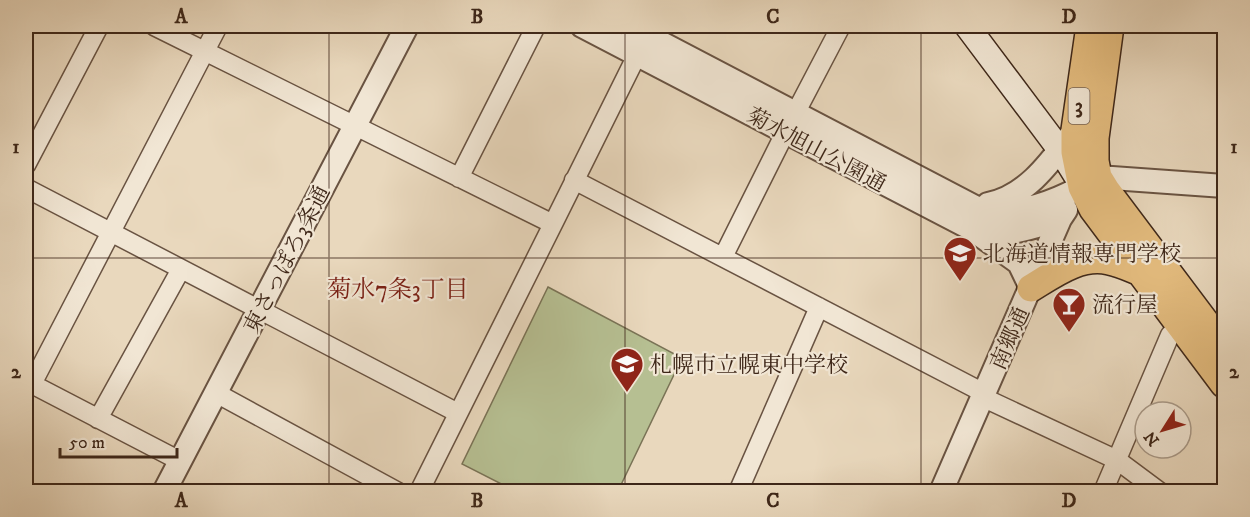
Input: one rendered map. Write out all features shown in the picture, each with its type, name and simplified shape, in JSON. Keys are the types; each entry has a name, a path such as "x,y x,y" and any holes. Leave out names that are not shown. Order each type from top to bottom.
{"main road":[{"path":"967,26 1068,140"},
{"name":"3","path":"1090,26 1068,140 1090,182 1106,190 1224,347"},
{"name":"3","path":"1110,26 1095,138 1095,161 1090,182 1093,209 1224,384"},
{"path":"1032,288 1062,269 1087,261 1107,260 1140,272"}],"street":[{"path":"26,165 99,26"},
{"path":"154,26 553,224"},
{"path":"180,461 29,383 111,233 218,26"},
{"name":"東さっぽろ3条通","path":"164,492 407,26"},
{"path":"459,178 536,26"},
{"name":"菊水旭山公園通","path":"582,26 641,35 790,123 971,217 984,233 1004,234 1060,219"},
{"path":"723,257 841,26"},
{"path":"419,492 553,224 641,35"},
{"path":"1032,288 1019,263 971,217 1019,192 1044,169 1068,140"},
{"path":"574,180 983,395 1117,460 1160,492"},
{"path":"1090,182 1224,186"},
{"name":"菊水旭山公園通","path":"971,217 1050,202 1090,182"},
{"name":"南郷通","path":"941,492 1032,288 1060,219 1090,182"},
{"path":"26,188 458,413"},
{"path":"98,419 181,269"},
{"path":"738,492 819,307"},
{"path":"1103,492 1170,335 1180,324"},
{"path":"216,393 398,492"}],"green space":[{"path":"548,287 682,358 618,491 515,491 462,464"}],"place":[{"name":"北海道情報専門学校","path":"960,282"},
{"name":"流行屋","path":"1069,333"},
{"name":"札幌市立幌東中学校","path":"627,393"}],"district":[{"name":"菊水7条3丁目","path":"398,289"}]}
